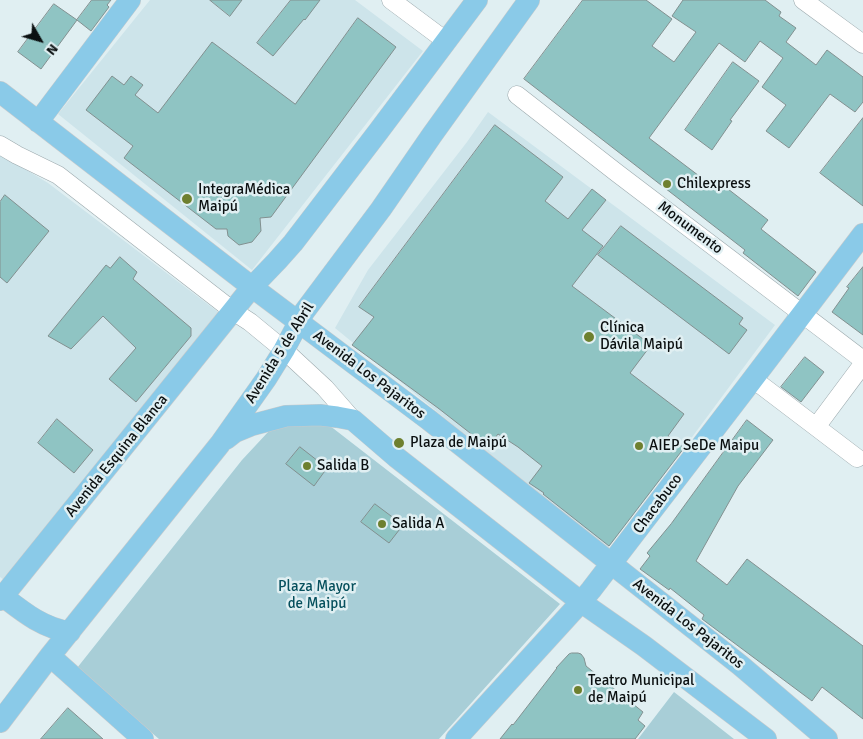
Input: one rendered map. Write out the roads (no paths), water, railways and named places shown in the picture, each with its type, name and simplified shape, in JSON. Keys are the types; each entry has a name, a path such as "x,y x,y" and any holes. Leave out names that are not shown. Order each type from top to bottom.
{"main road":[{"path":"38,122 130,0"},
{"path":"233,311 252,286 292,242 378,132 476,0"},
{"name":"Avenida 5 de Abril","path":"0,722 50,656 220,444 266,379 304,312 381,209 530,0"},
{"name":"Avenida Los Pajaritos","path":"0,92 298,322 429,420 740,665 827,739"},
{"name":"Chacabuco","path":"456,739 581,602 612,564 863,234"},
{"name":"Avenida Esquina Blanca","path":"1,597 233,311"},
{"path":"220,444 235,432 252,425 286,416 320,415 353,420 396,457 581,602 660,658 766,739"},
{"path":"1,597 41,623 58,630 70,632"},
{"path":"50,656 143,739"}],"street":[{"path":"391,0 446,41"},
{"path":"803,0 862,42"},
{"name":"Monumento","path":"517,95 863,360"},
{"path":"0,144 17,155 58,175 233,311 250,322 325,388 353,420"},
{"path":"816,427 863,364"},
{"path":"753,379 857,458"}],"place":[{"name":"Chilexpress","path":"667,184"},
{"name":"IntegraMédica Maipú","path":"187,199"},
{"name":"Clínica Dávila Maipú","path":"589,337"},
{"name":"Plaza de Maipú","path":"399,443"},
{"name":"AIEP SeDe Maipu","path":"639,446"},
{"name":"Salida B","path":"307,466"},
{"name":"Salida A","path":"382,524"},
{"name":"Teatro Municipal de Maipú","path":"578,690"}],"park label":[{"name":"Plaza Mayor de Maipú","path":"317,596"}]}
